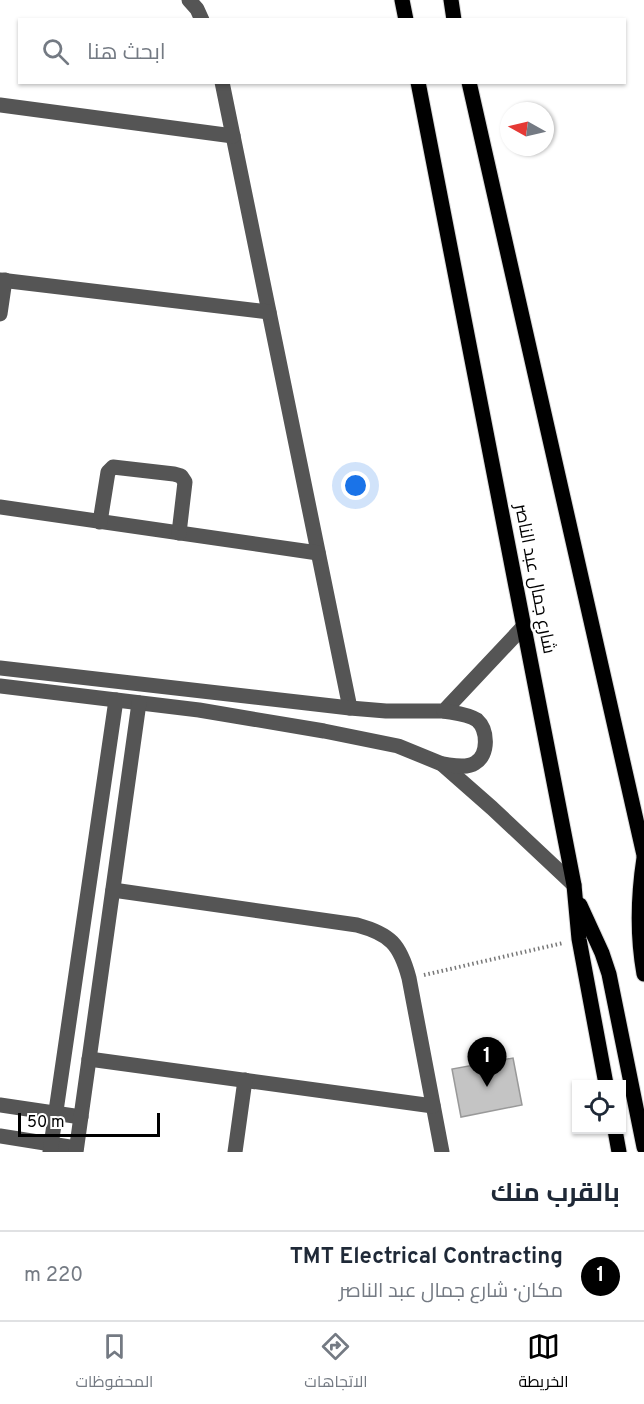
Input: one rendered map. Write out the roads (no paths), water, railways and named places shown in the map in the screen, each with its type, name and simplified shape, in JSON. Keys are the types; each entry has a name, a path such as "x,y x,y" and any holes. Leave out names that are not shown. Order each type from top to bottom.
{"main road":[{"path":"451,0 454,18"},
{"name":"شارع جمال عبد الناصر","path":"418,84 574,885 579,939 605,1080"},
{"path":"469,84 644,856 639,896 639,929 644,974"},
{"path":"574,885 583,914 609,974 644,1147"},
{"path":"616,1134 619,1152"}],"street":[{"path":"189,0 201,18"},
{"path":"222,84 350,708"},
{"path":"0,105 232,136"},
{"path":"0,314 2,280 269,312"},
{"path":"100,522 108,472 113,467 174,474 184,482 179,533"},
{"path":"0,507 318,553"},
{"path":"444,711 524,627"},
{"path":"0,668 350,708 386,711 444,711 471,717 479,722 486,739 482,758 475,764 464,766 442,764 398,746 324,731 199,710 0,686"},
{"path":"51,1148 116,700"},
{"path":"0,1136 51,1148 76,1150 139,704"},
{"path":"442,764 574,885"},
{"path":"112,890 345,923 376,930 392,942 404,958 409,978 442,1152"},
{"path":"89,1059 433,1106"},
{"path":"235,1152 245,1080"},
{"path":"0,1105 81,1117"}],"place":[{"name":"TMT Electrical Contracting","path":"487,1087"}]}
